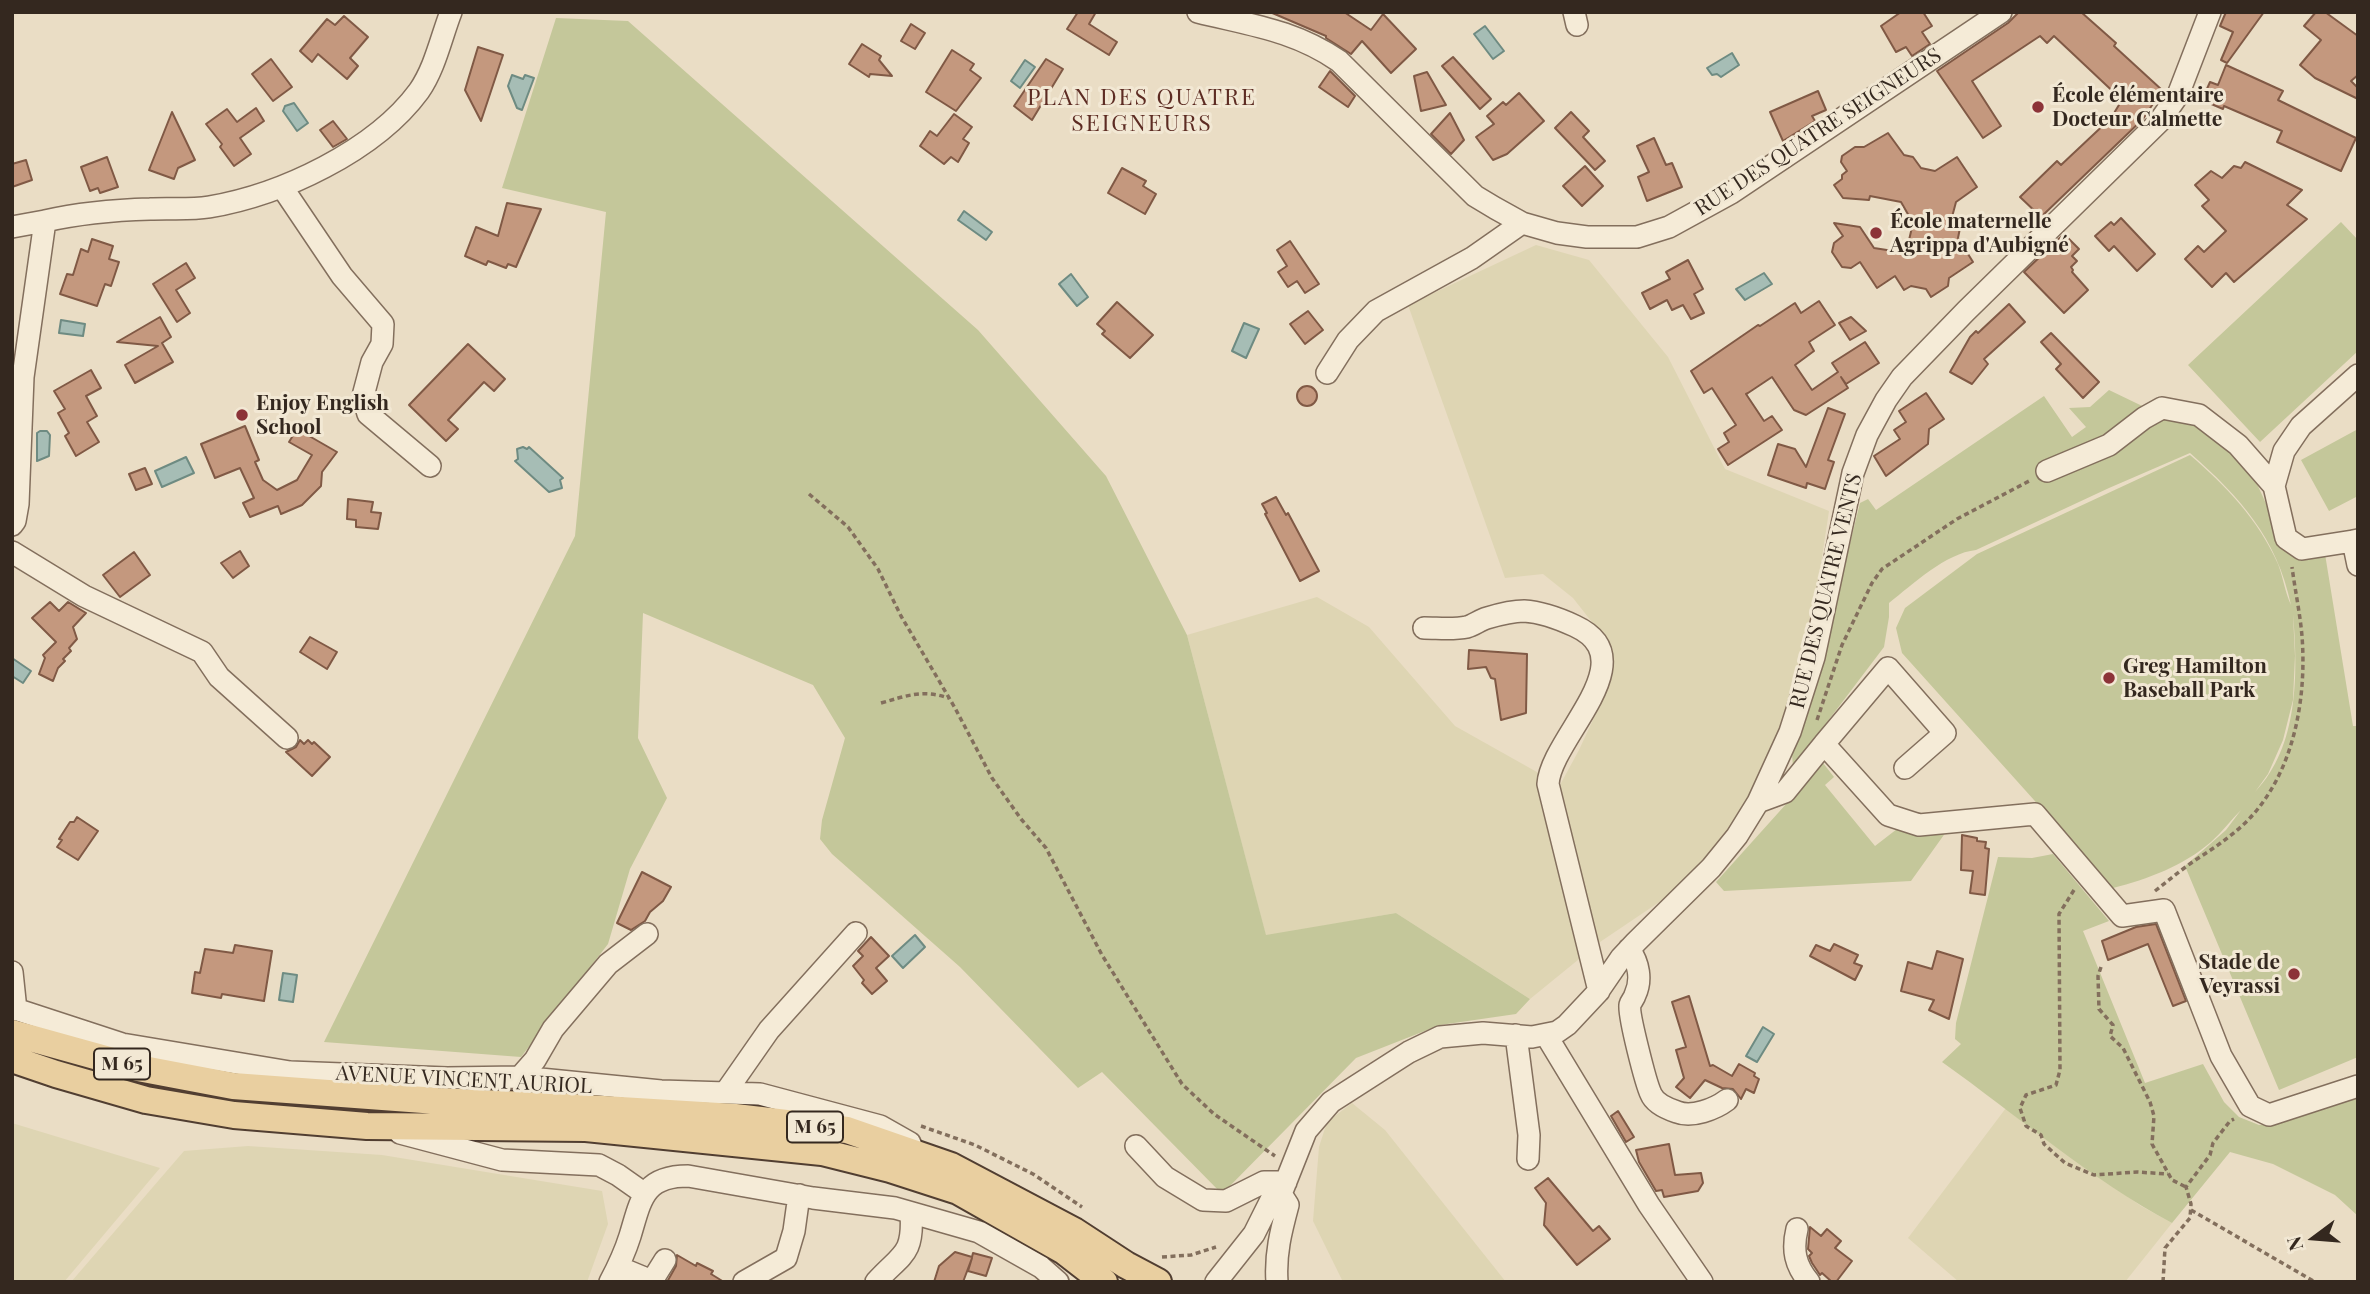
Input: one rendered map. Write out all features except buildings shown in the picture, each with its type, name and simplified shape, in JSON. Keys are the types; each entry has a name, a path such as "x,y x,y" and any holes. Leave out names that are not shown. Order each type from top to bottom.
{"main road":[{"name":"AVENUE VINCENT AURIOL","path":"14,1017 138,1068 233,1086 437,1101 736,1117 847,1130 951,1166 1074,1231 1158,1282"},
{"name":"AVENUE VINCENT AURIOL","path":"17,1062 146,1100 234,1115 370,1126 586,1128 822,1152 890,1169 958,1191 1063,1251 1104,1282"}],"street":[{"path":"12,227 117,209 208,207 282,187 304,177 354,149 398,115 419,90 430,71 450,12"},
{"name":"RUE DES QUATRE SEIGNEURS","path":"1198,12 1277,31 1323,50 1339,61 1475,196 1522,223 1571,236 1622,238 1652,234 1669,227 1731,193 2001,12"},
{"name":"RUE DES QUATRE VENTS","path":"1546,1035 1567,1025 1599,991 1629,949 1711,868 1737,836 1758,802 1790,732 1814,657 1853,473 1867,435 1886,400 1902,377 1966,311 2159,122 2178,95 2210,12"},
{"path":"282,187 342,276 383,324 383,344 372,362 363,396 368,414 430,466"},
{"path":"12,524 18,504 23,377 45,221"},
{"path":"1326,373 1348,340 1376,311 1472,258 1522,223"},
{"path":"2358,375 2301,426 2284,451 2274,486 2286,538 2302,550 2356,541 2358,565"},
{"path":"2047,471 2109,445 2144,418 2162,408 2199,415 2238,446 2274,486"},
{"path":"12,552 84,596 202,652 219,677 287,738"},
{"path":"1424,628 1469,626 1486,618 1522,611 1559,618 1586,631 1598,642 1604,663 1598,682 1549,772 1548,784 1599,991"},
{"path":"1758,802 1785,792 1888,668 1945,733 1905,768"},
{"path":"1824,744 1888,815 1919,825 2035,814 2122,916 2164,910 2221,1056 2249,1106 2269,1115 2358,1086"},
{"path":"725,1093 769,1030 856,933"},
{"path":"520,1077 536,1060 553,1029 608,964 647,934"},
{"path":"1629,949 1635,957 1640,977 1630,1005 1631,1020 1651,1097 1664,1107 1682,1114 1718,1107 1727,1100"},
{"path":"12,972 14,1017"},
{"name":"AVENUE VINCENT AURIOL","path":"14,1017 122,1044 290,1072 447,1078 520,1077 662,1091 761,1094 880,1126 951,1166"},
{"path":"1216,1282 1254,1234 1272,1198 1286,1180 1306,1131 1331,1102 1409,1052 1440,1037 1483,1033 1546,1035 1649,1205 1702,1282"},
{"path":"1516,1035 1529,1135 1528,1159"},
{"name":"AVENUE VINCENT AURIOL","path":"370,1126 502,1160 599,1166 618,1175 645,1194"},
{"path":"1136,1146 1165,1177 1203,1200 1226,1201 1264,1182 1286,1180"},
{"path":"665,1260 655,1276 647,1279 614,1274 629,1238 637,1205 645,1194 660,1181 674,1176 688,1176 895,1209 979,1232 1041,1267 1058,1282"},
{"path":"1277,1282 1275,1261 1288,1205 1286,1180"},
{"path":"744,1282 786,1258 794,1231 799,1195"},
{"path":"876,1282 907,1252 912,1235 911,1213"},
{"path":"1797,1229 1794,1241 1795,1257 1799,1271 1809,1282"}],"path":[{"path":"1824,744 1812,734 1842,645 1872,583 1882,569 1957,519 2047,471"},
{"path":"809,494 848,527 877,569 992,778 1046,848 1102,955 1182,1084 1214,1114 1262,1148 1286,1180"},
{"path":"2154,892 2196,859 2225,842 2247,822 2277,777 2287,754 2300,706 2303,671 2291,550 2286,538"},
{"path":"881,703 932,692 950,699"},
{"path":"2085,873 2059,914 2060,1070 2056,1085 2026,1095 2020,1108 2026,1126 2041,1135 2044,1144 2065,1163 2094,1175 2137,1172 2168,1174"},
{"path":"2101,967 2098,976 2099,1009 2113,1025 2110,1036 2123,1048 2150,1102 2154,1116 2152,1144 2172,1180 2186,1187"},
{"path":"2163,1282 2165,1248 2190,1218 2186,1187 2210,1155 2213,1143 2230,1121 2256,1109"},
{"path":"2191,1210 2315,1282"}],"shaded area":[{"path":"1536,245 1589,260 1668,357 1725,469 1829,511 1817,590 1776,750 1746,809 1689,882 1600,942 1530,999 1396,913 1266,936 1187,635 1317,597 1369,627 1455,726 1560,785 1605,694 1610,658 1599,631 1573,598 1543,574 1505,578 1408,305"},
{"path":"1352,1103 1385,1130 1506,1282 1343,1282 1313,1221 1319,1147 1327,1122"},
{"path":"2006,1108 2141,1206 2172,1223 2125,1282 1959,1282 1908,1238"},
{"path":"12,1123 160,1168 64,1282 12,1282"},
{"path":"248,1146 382,1155 602,1191 608,1224 587,1282 71,1282 184,1151"}],"green space":[{"path":"556,18 628,21 978,330 1106,476 1187,635 1266,935 1396,913 1530,999 1516,1014 1440,1025 1356,1058 1222,1194 1102,1072 1078,1088 960,967 832,854 820,839 822,820 845,738 813,685 643,613 638,738 667,798 630,869 608,944 521,1057 324,1042 575,536 606,212 502,188"},
{"path":"2341,222 2358,240 2358,351 2260,442 2188,365"},
{"path":"2109,390 2163,416 2198,421 2229,446 2258,486 2282,539 2325,554 2353,726 2358,726 2358,1057 2279,1090 2185,866 2226,830 2241,810 2211,842 2189,858 2152,876 2113,888 1902,653 1896,628 1905,608 1977,554 2190,455 2228,491 2261,532 2278,564 2291,605 2285,581 2276,559 2266,539 2254,520 2225,486 2190,453 1976,550 1953,557 1919,579 1889,603 1884,647 1793,767 1792,754 1819,668 1860,503 1868,499 1876,510 2044,396 2072,437 2086,427 2069,408 2090,407","holes":["2293,700 2280,753 2269,774 2255,792 2268,774 2283,740"]},
{"path":"2358,429 2358,496 2329,511 2301,460"},
{"path":"1823,763 1834,777 1825,785 1875,846 1897,829 1946,832 1911,881 1724,891 1716,882"},
{"path":"2053,854 2109,921 2083,931 2145,1083 2203,1064 2224,1102 2239,1117 2259,1125 2290,1120 2322,1104 2358,1091 2358,1216 2335,1195 2273,1164 2230,1152 2172,1223 2083,1167 1942,1062 1961,1044 1955,1039 1956,1023 1998,857 2032,858"}],"water":[{"path":"1485,26 1504,51 1493,59 1474,34"},
{"path":"1732,53 1739,65 1721,77 1712,75 1707,68"},
{"path":"1025,60 1035,67 1020,88 1011,81"},
{"path":"512,75 523,79 525,75 534,78 522,110 517,108 508,86"},
{"path":"294,103 308,123 297,131 283,111 285,106"},
{"path":"964,211 992,232 986,240 958,220"},
{"path":"1764,273 1772,284 1745,300 1736,289"},
{"path":"1071,274 1088,297 1077,306 1059,284"},
{"path":"61,320 85,324 83,336 59,333"},
{"path":"1244,323 1259,329 1246,358 1232,351"},
{"path":"47,431 50,435 49,456 37,461 37,433"},
{"path":"529,447 563,478 560,480 562,488 549,492 515,461 518,459 517,449"},
{"path":"186,457 194,473 162,487 155,471"},
{"path":"12,658 31,671 23,683 12,676"},
{"path":"915,935 925,947 903,968 892,956"},
{"path":"283,973 297,975 293,1002 279,1000"},
{"path":"1763,1027 1774,1034 1757,1062 1746,1056"}],"place":[{"name":"École élémentaire Docteur Calmette","path":"2038,107"},
{"name":"École maternelle Agrippa d'Aubigné","path":"1876,233"},
{"name":"Enjoy English School","path":"242,415"},
{"name":"Greg Hamilton Baseball Park","path":"2109,678"},
{"name":"Stade de Veyrassi","path":"2294,974"}],"district":[{"name":"PLAN DES QUATRE SEIGNEURS","path":"1142,111"}]}
